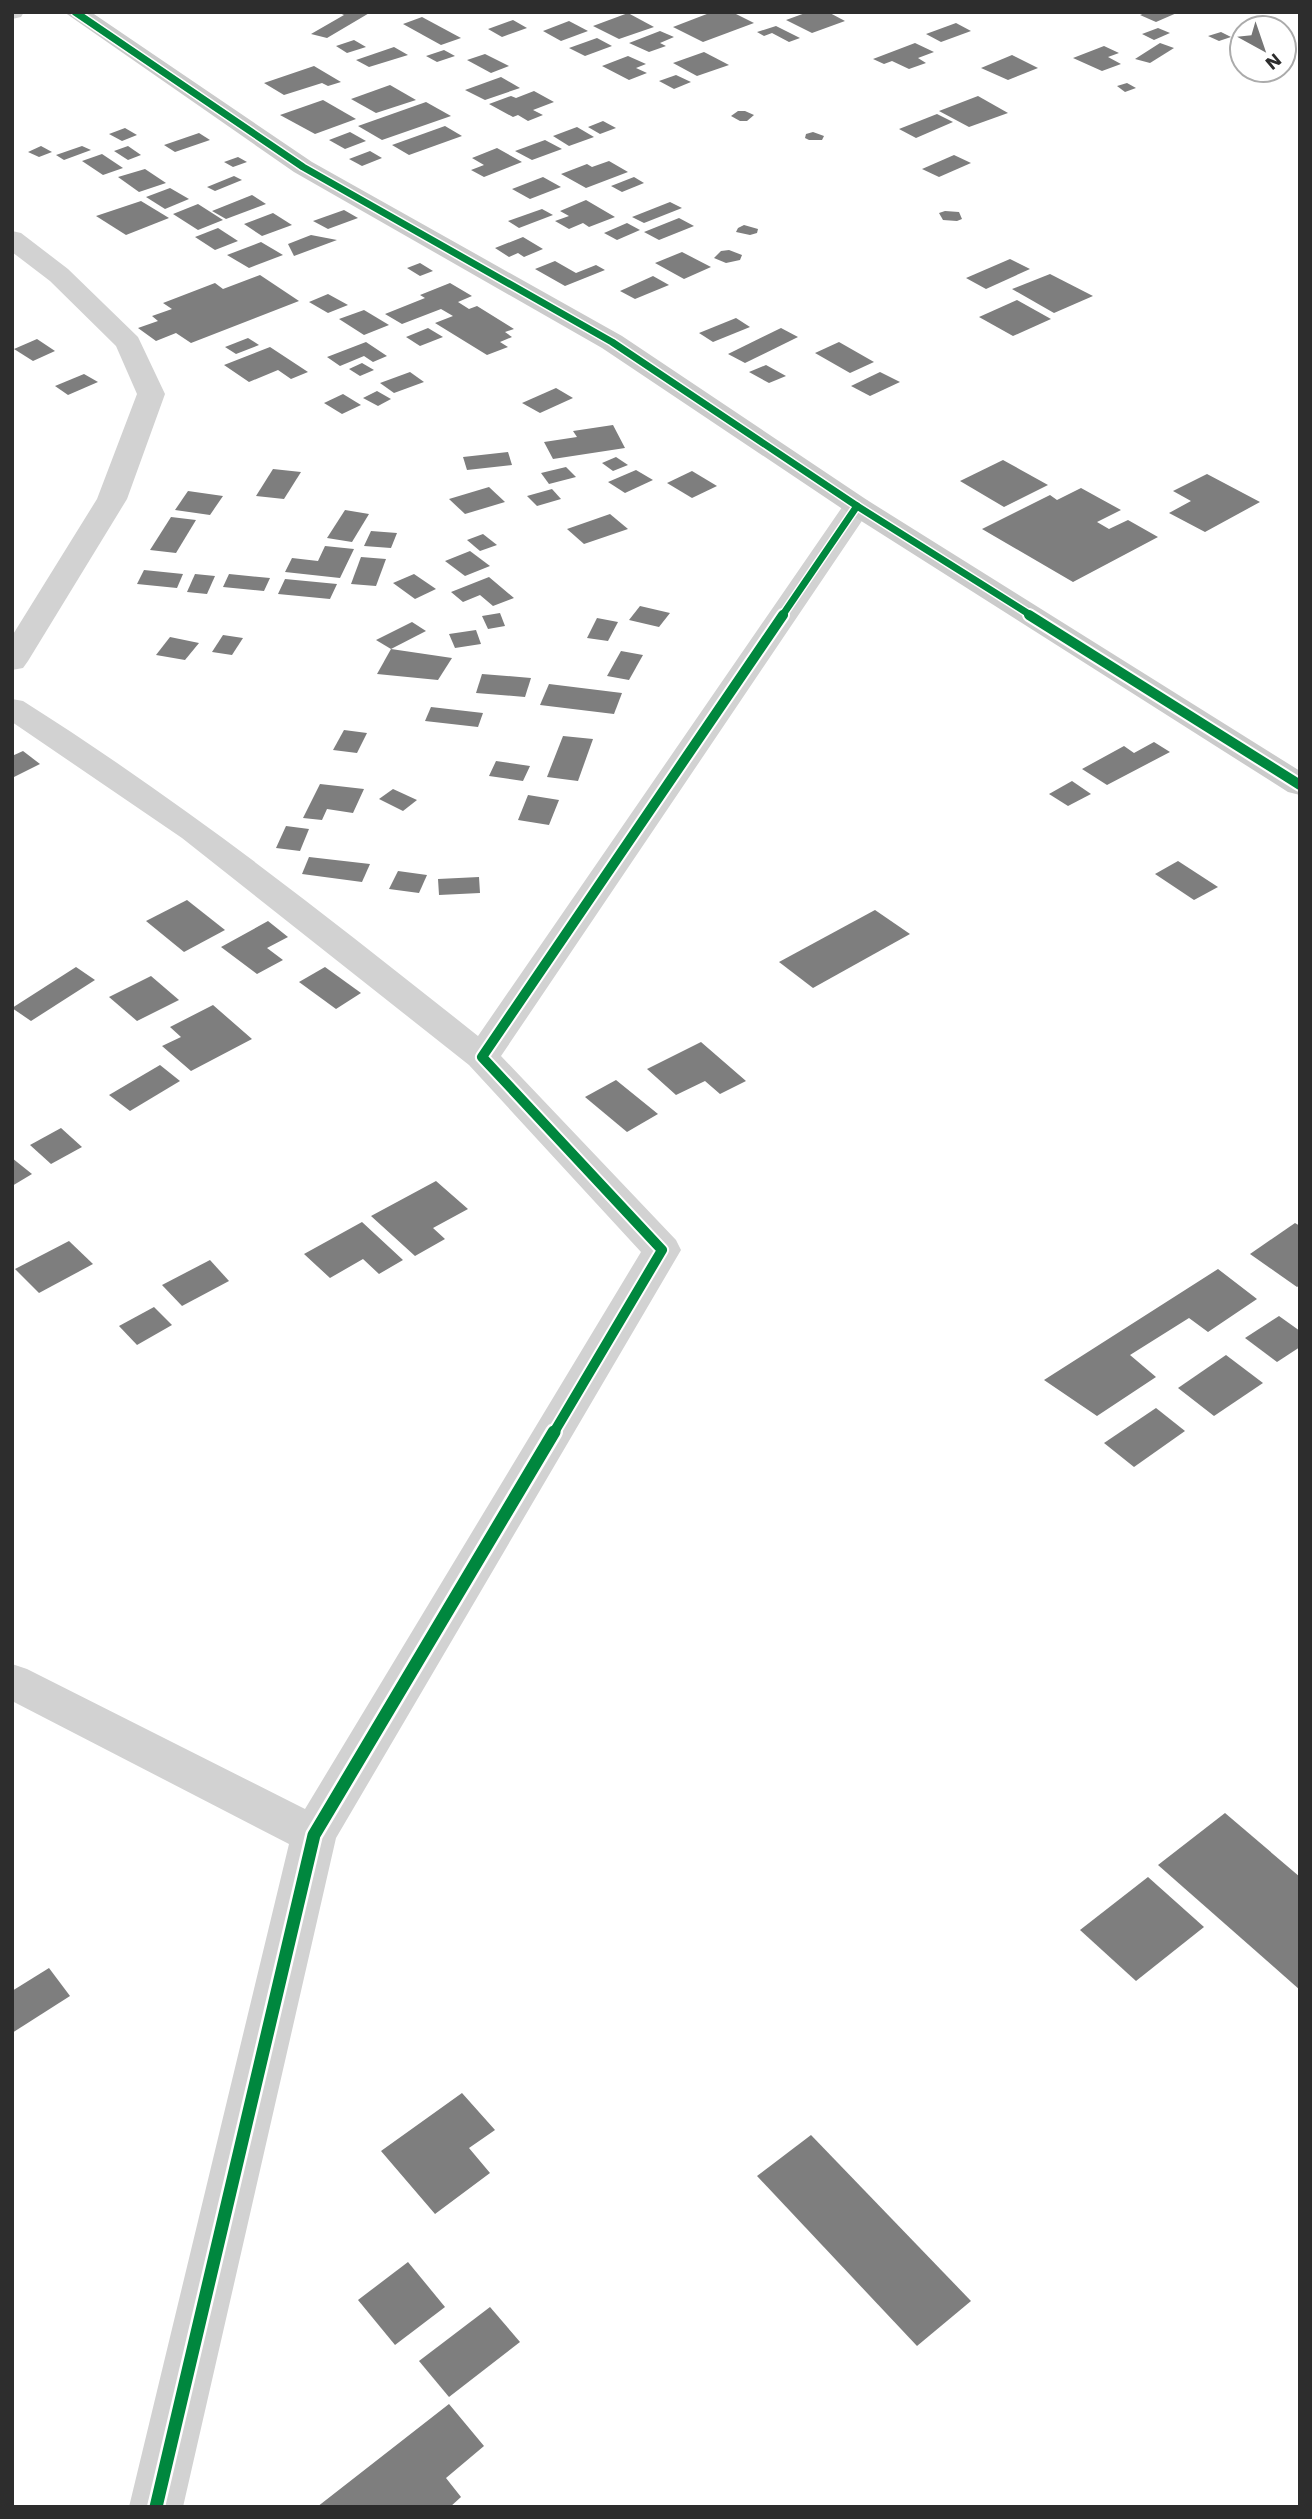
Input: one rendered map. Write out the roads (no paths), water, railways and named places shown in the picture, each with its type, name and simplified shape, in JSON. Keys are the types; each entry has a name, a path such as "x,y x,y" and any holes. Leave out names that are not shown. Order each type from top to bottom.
{"street":[{"path":"75,12 303,167 612,342 857,506 1300,785"},
{"path":"12,239 59,275 128,343 150,394 112,499 12,661"},
{"path":"482,1057 857,506"},
{"path":"12,708 65,740 210,843 482,1057 662,1250 314,1835 156,2507"},
{"path":"12,1681 314,1835"}]}
